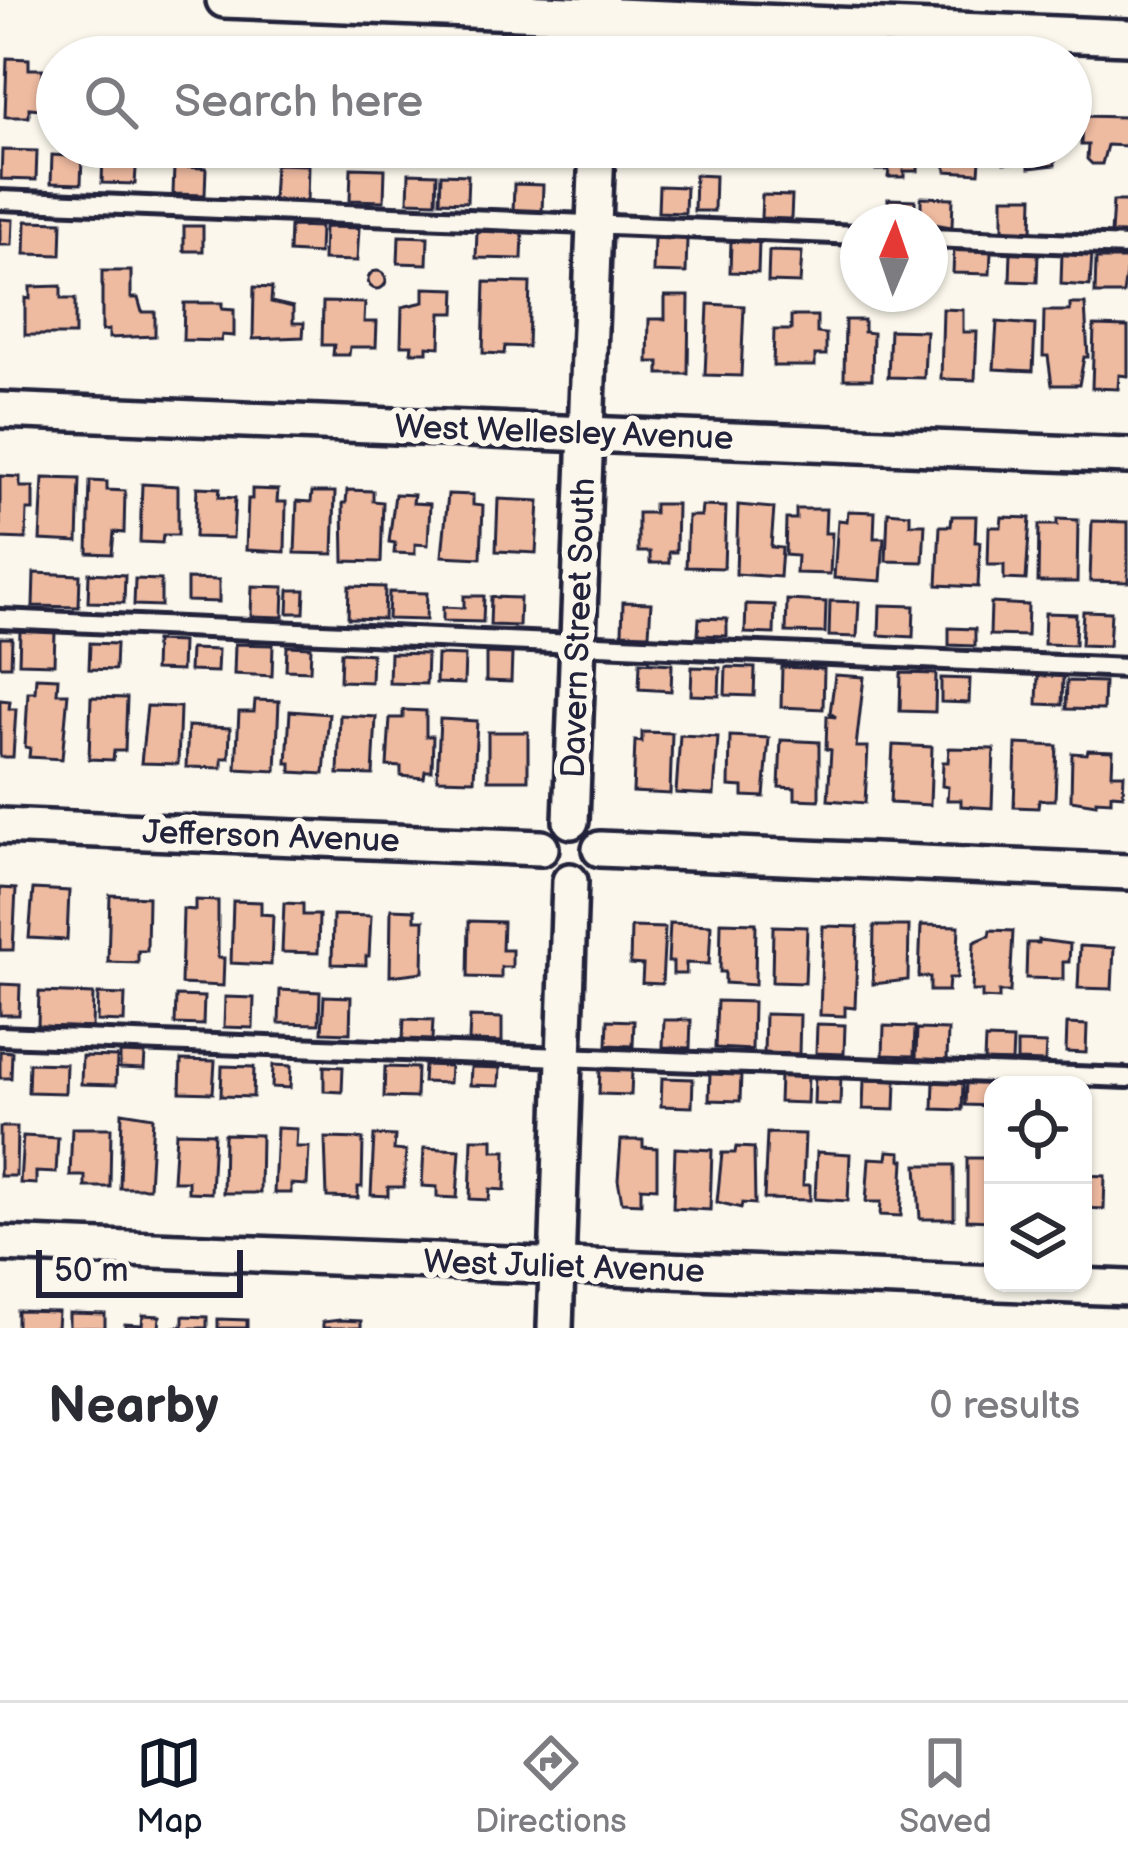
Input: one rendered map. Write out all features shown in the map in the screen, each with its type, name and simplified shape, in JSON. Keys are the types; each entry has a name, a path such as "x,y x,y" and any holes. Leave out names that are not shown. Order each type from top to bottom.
{"street":[{"path":"224,0 601,8 1128,37"},
{"name":"Davern Street South","path":"571,821 596,168"},
{"name":"West Wellesley Avenue","path":"0,410 1128,456"},
{"path":"570,881 550,870 542,848 549,830 571,821 591,830 600,850"},
{"name":"Jefferson Avenue","path":"0,826 542,848"},
{"path":"600,850 1128,872"},
{"path":"570,881 588,873 600,850"},
{"path":"555,1328 570,881"},
{"name":"West Juliet Avenue","path":"0,1244 1128,1288"}],"lane":[{"path":"0,200 840,234"},
{"path":"948,239 1128,246"},
{"path":"0,619 1128,668"},
{"path":"0,1036 1128,1078"}],"building":[{"path":"7,58 29,59 29,69 36,69 36,109 29,108 29,117 5,117"},
{"path":"1092,116 1124,117 1128,120 1126,146 1107,145 1102,164 1092,164"},
{"path":"2,150 36,151 36,180 1,179"},
{"path":"52,168 82,168 81,184 51,183"},
{"path":"102,168 136,168 135,184 102,183"},
{"path":"174,168 206,168 205,195 173,194"},
{"path":"275,168 308,168 307,202 273,201"},
{"path":"351,168 385,169 384,201 350,200"},
{"path":"918,168 904,171 904,177 888,177 889,170 876,170"},
{"path":"946,168 979,168 979,173"},
{"path":"409,173 437,174 436,202 408,201"},
{"path":"441,174 468,175 467,202 440,201"},
{"path":"695,175 715,176 714,211 694,211"},
{"path":"514,184 543,185 542,213 513,213"},
{"path":"659,186 686,187 685,213 658,212"},
{"path":"762,195 792,196 791,219 761,218"},
{"path":"921,197 953,198 952,227 948,226 948,204 921,204"},
{"path":"1003,197 1033,197 1032,233 1003,233"},
{"path":"888,199 915,200 915,204 888,204"},
{"path":"1113,201 1128,201 1128,234 1111,234"},
{"path":"0,219 13,220 12,245 0,245"},
{"path":"26,221 62,222 61,255 25,254"},
{"path":"184,226 203,226 203,251 184,251"},
{"path":"290,226 320,227 319,254 289,252"},
{"path":"324,227 359,228 357,261 323,260"},
{"path":"477,231 523,233 522,259 476,258"},
{"path":"399,236 428,237 427,264 398,263"},
{"path":"654,238 687,239 686,273 653,272"},
{"path":"731,241 759,242 758,273 730,272"},
{"path":"954,250 991,251 990,274 953,273"},
{"path":"769,251 802,252 800,283 768,282"},
{"path":"1011,252 1038,253 1037,282 1010,281"},
{"path":"1062,252 1092,253 1090,286 1061,284"},
{"path":"1096,259 1128,259 1123,294 1095,294"},
{"path":"102,271 131,271 131,298 138,298 142,312 155,312 155,336 109,338 109,330 102,331"},
{"path":"377,271 386,280 377,289 368,280"},
{"path":"485,282 530,283 528,347 505,346 504,354 483,353"},
{"path":"61,286 61,299 75,299 75,335 25,335 25,298 30,299 30,287"},
{"path":"254,287 272,288 271,302 293,307 293,323 304,323 303,337 253,339"},
{"path":"424,288 456,289 455,313 441,313 440,347 411,352 412,345 401,345 402,307 424,302"},
{"path":"665,296 689,296 688,374 659,374 659,362 648,362 649,319 665,319"},
{"path":"323,302 365,303 364,322 377,322 376,347 350,347 349,355 333,355 334,345 322,345"},
{"path":"184,303 222,303 222,309 234,310 234,336 222,335 221,341 183,340"},
{"path":"708,304 744,306 741,376 705,375"},
{"path":"1070,304 1085,304 1088,357 1084,357 1079,385 1052,385 1048,356 1043,356 1044,311 1070,311"},
{"path":"963,310 963,332 977,332 975,380 941,379 943,312"},
{"path":"791,316 817,316 817,333 826,334 826,355 815,355 815,366 773,366 774,330 791,330"},
{"path":"845,320 864,320 864,332 873,333 872,379 844,379"},
{"path":"997,322 1035,325 1033,371 994,369"},
{"path":"1094,326 1128,327 1128,376 1119,375 1118,389 1092,388"},
{"path":"890,330 926,331 924,378 888,377"},
{"path":"0,476 20,477 20,487 33,487 26,539 0,538"},
{"path":"43,478 80,479 78,542 40,540"},
{"path":"90,481 107,482 107,490 125,491 124,533 114,532 112,554 88,553"},
{"path":"142,484 178,486 178,535 163,535 162,543 140,542"},
{"path":"197,487 220,488 219,497 235,498 233,538 195,537"},
{"path":"252,489 278,490 277,502 286,502 285,552 246,550"},
{"path":"347,490 373,491 373,501 383,502 381,562 344,561"},
{"path":"312,492 335,492 333,554 295,553 297,501 311,502"},
{"path":"395,494 414,495 413,503 430,504 428,545 415,544 415,554 394,553 395,543 389,542"},
{"path":"448,494 473,495 473,505 483,506 481,558 442,556"},
{"path":"498,499 539,501 536,553 496,551"},
{"path":"654,504 677,504 676,552 669,552 669,563 650,563 650,552 638,552 638,513 654,513"},
{"path":"738,505 774,508 771,547 782,548 780,577 736,574"},
{"path":"702,506 726,507 724,568 686,567 688,516 701,516"},
{"path":"796,509 826,509 825,533 832,533 830,574 796,573 797,556 785,555 786,519 796,519"},
{"path":"848,511 875,512 874,538 884,538 881,581 834,578 838,520 847,521"},
{"path":"888,512 910,514 910,524 925,524 923,562 886,561"},
{"path":"952,516 976,516 978,587 937,585 940,526 951,526"},
{"path":"1002,517 1030,518 1026,580 1004,579 1004,565 988,565 989,527 1001,527"},
{"path":"1057,519 1078,520 1077,582 1038,582 1039,525 1057,525"},
{"path":"1092,521 1128,522 1128,582 1090,581"},
{"path":"34,573 80,575 79,607 33,606"},
{"path":"89,573 125,575 124,603 88,602"},
{"path":"135,579 161,580 161,606 134,605"},
{"path":"187,579 219,580 219,602 187,601"},
{"path":"252,586 284,587 283,617 251,616"},
{"path":"349,586 385,587 384,619 348,618"},
{"path":"289,590 305,590 304,613 288,613"},
{"path":"389,592 427,593 426,620 388,619"},
{"path":"464,596 484,596 483,622 443,621 443,607 464,608"},
{"path":"491,597 520,598 519,626 490,625"},
{"path":"787,600 826,602 825,633 786,632"},
{"path":"830,601 859,602 857,637 829,636"},
{"path":"623,602 651,603 649,634 622,633"},
{"path":"991,603 1028,605 1027,636 990,635"},
{"path":"746,604 775,605 774,634 745,633"},
{"path":"880,605 914,606 913,637 879,635"},
{"path":"1083,611 1111,612 1109,646 1081,645"},
{"path":"1045,613 1076,614 1075,645 1044,644"},
{"path":"699,618 727,619 727,636 698,635"},
{"path":"949,628 975,629 975,646 949,645"},
{"path":"20,631 55,632 54,664 19,663"},
{"path":"0,638 12,638 11,666 0,666"},
{"path":"155,641 182,642 181,671 154,670"},
{"path":"90,643 116,644 115,670 89,669"},
{"path":"235,644 273,645 272,676 234,674"},
{"path":"287,646 311,647 310,671 286,670"},
{"path":"190,649 218,650 217,672 189,671"},
{"path":"341,652 372,654 371,682 340,681"},
{"path":"390,653 427,654 426,684 389,683"},
{"path":"486,653 512,654 511,682 486,681"},
{"path":"437,655 465,656 464,684 436,683"},
{"path":"640,662 672,664 671,691 639,689"},
{"path":"692,667 720,668 719,696 691,695"},
{"path":"726,667 755,668 754,696 725,695"},
{"path":"782,667 824,669 823,709 781,707"},
{"path":"901,673 936,674 935,712 900,711"},
{"path":"835,675 864,677 856,747 868,747 865,803 828,800 827,716 836,717 830,713"},
{"path":"1038,675 1063,676 1062,705 1037,704"},
{"path":"36,677 58,678 57,693 68,693 62,759 29,757 30,748 25,747 28,692 35,692"},
{"path":"941,678 970,679 969,703 941,702"},
{"path":"1067,681 1104,682 1103,710 1066,709"},
{"path":"91,697 127,698 125,751 114,751 113,760 89,759"},
{"path":"0,700 10,701 9,709 16,709 13,757 0,757"},
{"path":"255,700 279,701 276,771 236,769 239,712 254,712"},
{"path":"147,706 180,707 178,764 141,763"},
{"path":"403,710 426,711 426,736 433,736 432,771 425,771 424,778 401,776 401,767 387,766 390,718 403,718"},
{"path":"290,711 329,714 324,774 291,772 291,763 287,763"},
{"path":"340,715 376,717 373,775 338,774"},
{"path":"440,719 477,721 474,780 437,779"},
{"path":"188,726 230,728 229,758 222,758 222,768 186,767"},
{"path":"488,732 528,732 528,780 488,780"},
{"path":"642,732 672,733 670,794 633,792 635,741 642,742"},
{"path":"680,735 718,737 714,795 676,793"},
{"path":"730,736 769,738 764,797 743,796 743,787 729,786"},
{"path":"781,740 819,742 819,800 795,799 795,788 779,787"},
{"path":"1016,744 1057,746 1055,800 1039,800 1038,808 1014,807"},
{"path":"893,745 932,747 930,805 890,803"},
{"path":"949,748 994,749 992,808 947,800 948,787 942,786"},
{"path":"1088,750 1113,751 1112,774 1124,774 1123,795 1111,794 1111,801 1096,800 1096,804 1071,800 1072,753 1087,754"},
{"path":"0,888 16,889 13,950 0,950"},
{"path":"33,889 69,891 67,940 29,938"},
{"path":"110,895 148,897 147,951 138,951 138,963 108,962"},
{"path":"195,900 218,901 223,986 181,984 183,909 195,910"},
{"path":"233,901 261,902 261,914 273,915 271,965 231,963"},
{"path":"284,903 303,904 303,915 319,915 318,953 282,952"},
{"path":"391,909 415,910 415,920 424,920 423,972 390,976"},
{"path":"333,915 371,916 366,965 332,964"},
{"path":"469,921 503,922 502,950 512,950 512,967 501,967 501,978 468,977"},
{"path":"721,922 756,923 755,985 725,983 725,972 720,972"},
{"path":"670,923 711,925 709,964 686,963 686,974 673,974 673,962 668,962"},
{"path":"921,925 959,926 957,978 949,978 948,991 930,991 930,977 919,977"},
{"path":"773,926 807,927 805,983 772,982"},
{"path":"823,926 858,927 855,1008 845,1007 845,1016 820,1015"},
{"path":"874,926 909,926 908,980 873,984"},
{"path":"631,927 665,928 662,984 642,983 643,965 630,964"},
{"path":"990,930 1013,931 1010,992 999,992 999,999 982,998 982,991 972,991 974,942 989,936"},
{"path":"1027,943 1070,944 1063,979 1026,978"},
{"path":"1080,946 1114,948 1112,989 1078,988"},
{"path":"0,984 20,985 19,1015 0,1015"},
{"path":"280,990 320,992 319,1024 279,1023"},
{"path":"39,992 93,994 92,1028 38,1026"},
{"path":"98,994 125,995 124,1022 97,1021"},
{"path":"176,996 204,997 203,1025 175,1024"},
{"path":"324,996 351,997 350,1033 322,1032"},
{"path":"225,997 254,998 253,1028 224,1027"},
{"path":"717,1001 753,1002 752,1050 715,1048"},
{"path":"765,1014 800,1015 799,1054 764,1053"},
{"path":"470,1017 502,1018 502,1042 469,1041"},
{"path":"404,1019 433,1020 432,1040 403,1039"},
{"path":"608,1020 634,1021 633,1046 607,1045"},
{"path":"664,1020 691,1020 690,1048 663,1047"},
{"path":"817,1024 845,1025 844,1054 816,1053"},
{"path":"1067,1024 1087,1025 1086,1053 1066,1052"},
{"path":"884,1026 915,1027 914,1056 883,1055"},
{"path":"917,1029 948,1030 947,1060 916,1059"},
{"path":"985,1039 1013,1040 1012,1062 984,1061"},
{"path":"1017,1043 1046,1044 1045,1062 1017,1061"},
{"path":"0,1051 12,1052 11,1078 0,1078"},
{"path":"120,1053 145,1054 144,1069 120,1068"},
{"path":"82,1056 117,1057 116,1085 81,1084"},
{"path":"181,1060 215,1061 213,1093 180,1092"},
{"path":"29,1063 66,1064 65,1093 28,1092"},
{"path":"273,1065 291,1066 290,1088 272,1087"},
{"path":"424,1065 450,1066 449,1083 423,1082"},
{"path":"222,1066 254,1067 253,1097 221,1096"},
{"path":"324,1066 343,1067 342,1092 324,1091"},
{"path":"385,1067 417,1068 416,1098 384,1097"},
{"path":"471,1067 500,1068 499,1086 470,1085"},
{"path":"600,1069 632,1070 631,1095 599,1094"},
{"path":"710,1073 741,1074 740,1101 709,1100"},
{"path":"815,1075 841,1076 840,1105 814,1104"},
{"path":"780,1076 808,1077 807,1103 779,1102"},
{"path":"662,1078 693,1079 692,1107 661,1106"},
{"path":"864,1080 896,1081 895,1110 863,1109"},
{"path":"934,1082 963,1083 962,1110 933,1109"},
{"path":"966,1082 984,1083 984,1106 965,1105"},
{"path":"122,1112 153,1117 149,1188 120,1188"},
{"path":"0,1127 17,1127 16,1176 0,1176"},
{"path":"72,1128 111,1128 110,1187 85,1187 85,1176 70,1176"},
{"path":"277,1128 297,1129 296,1147 309,1147 307,1185 291,1184 291,1193 274,1193"},
{"path":"176,1132 214,1133 211,1193 188,1192 188,1181 173,1181"},
{"path":"767,1133 805,1134 803,1185 810,1185 810,1200 764,1199"},
{"path":"224,1134 261,1135 260,1193 223,1193"},
{"path":"374,1135 395,1136 394,1150 406,1151 404,1187 388,1187 388,1196 371,1195"},
{"path":"23,1136 58,1138 56,1173 36,1172 36,1184 20,1183"},
{"path":"325,1138 363,1139 358,1198 327,1197"},
{"path":"472,1139 493,1139 493,1151 506,1151 505,1190 490,1189 489,1200 470,1199"},
{"path":"621,1140 643,1140 643,1147 657,1148 657,1188 641,1187 641,1203 622,1202 618,1180"},
{"path":"736,1147 754,1148 755,1204 742,1203 741,1208 717,1202 722,1153 735,1153"},
{"path":"424,1148 460,1150 457,1198 437,1197 437,1187 422,1186"},
{"path":"675,1148 712,1150 710,1210 673,1208"},
{"path":"888,1151 901,1152 904,1160 901,1216 880,1215 881,1202 866,1202 869,1158 887,1159"},
{"path":"817,1152 850,1154 848,1201 815,1199"},
{"path":"967,1158 984,1158 984,1221 967,1220"},
{"path":"917,1165 954,1165 954,1219 920,1219"},
{"path":"1092,1175 1105,1176 1104,1209 1092,1208"},
{"path":"17,1311 58,1312 57,1328 17,1328"},
{"path":"69,1313 105,1314 105,1328 69,1328"},
{"path":"143,1315 160,1316 159,1328 125,1328 125,1324 142,1325"},
{"path":"183,1316 207,1317 207,1328 168,1328 183,1326"},
{"path":"218,1319 247,1320 247,1328 218,1328"},
{"path":"361,1321 361,1328 323,1328 323,1322"}]}
